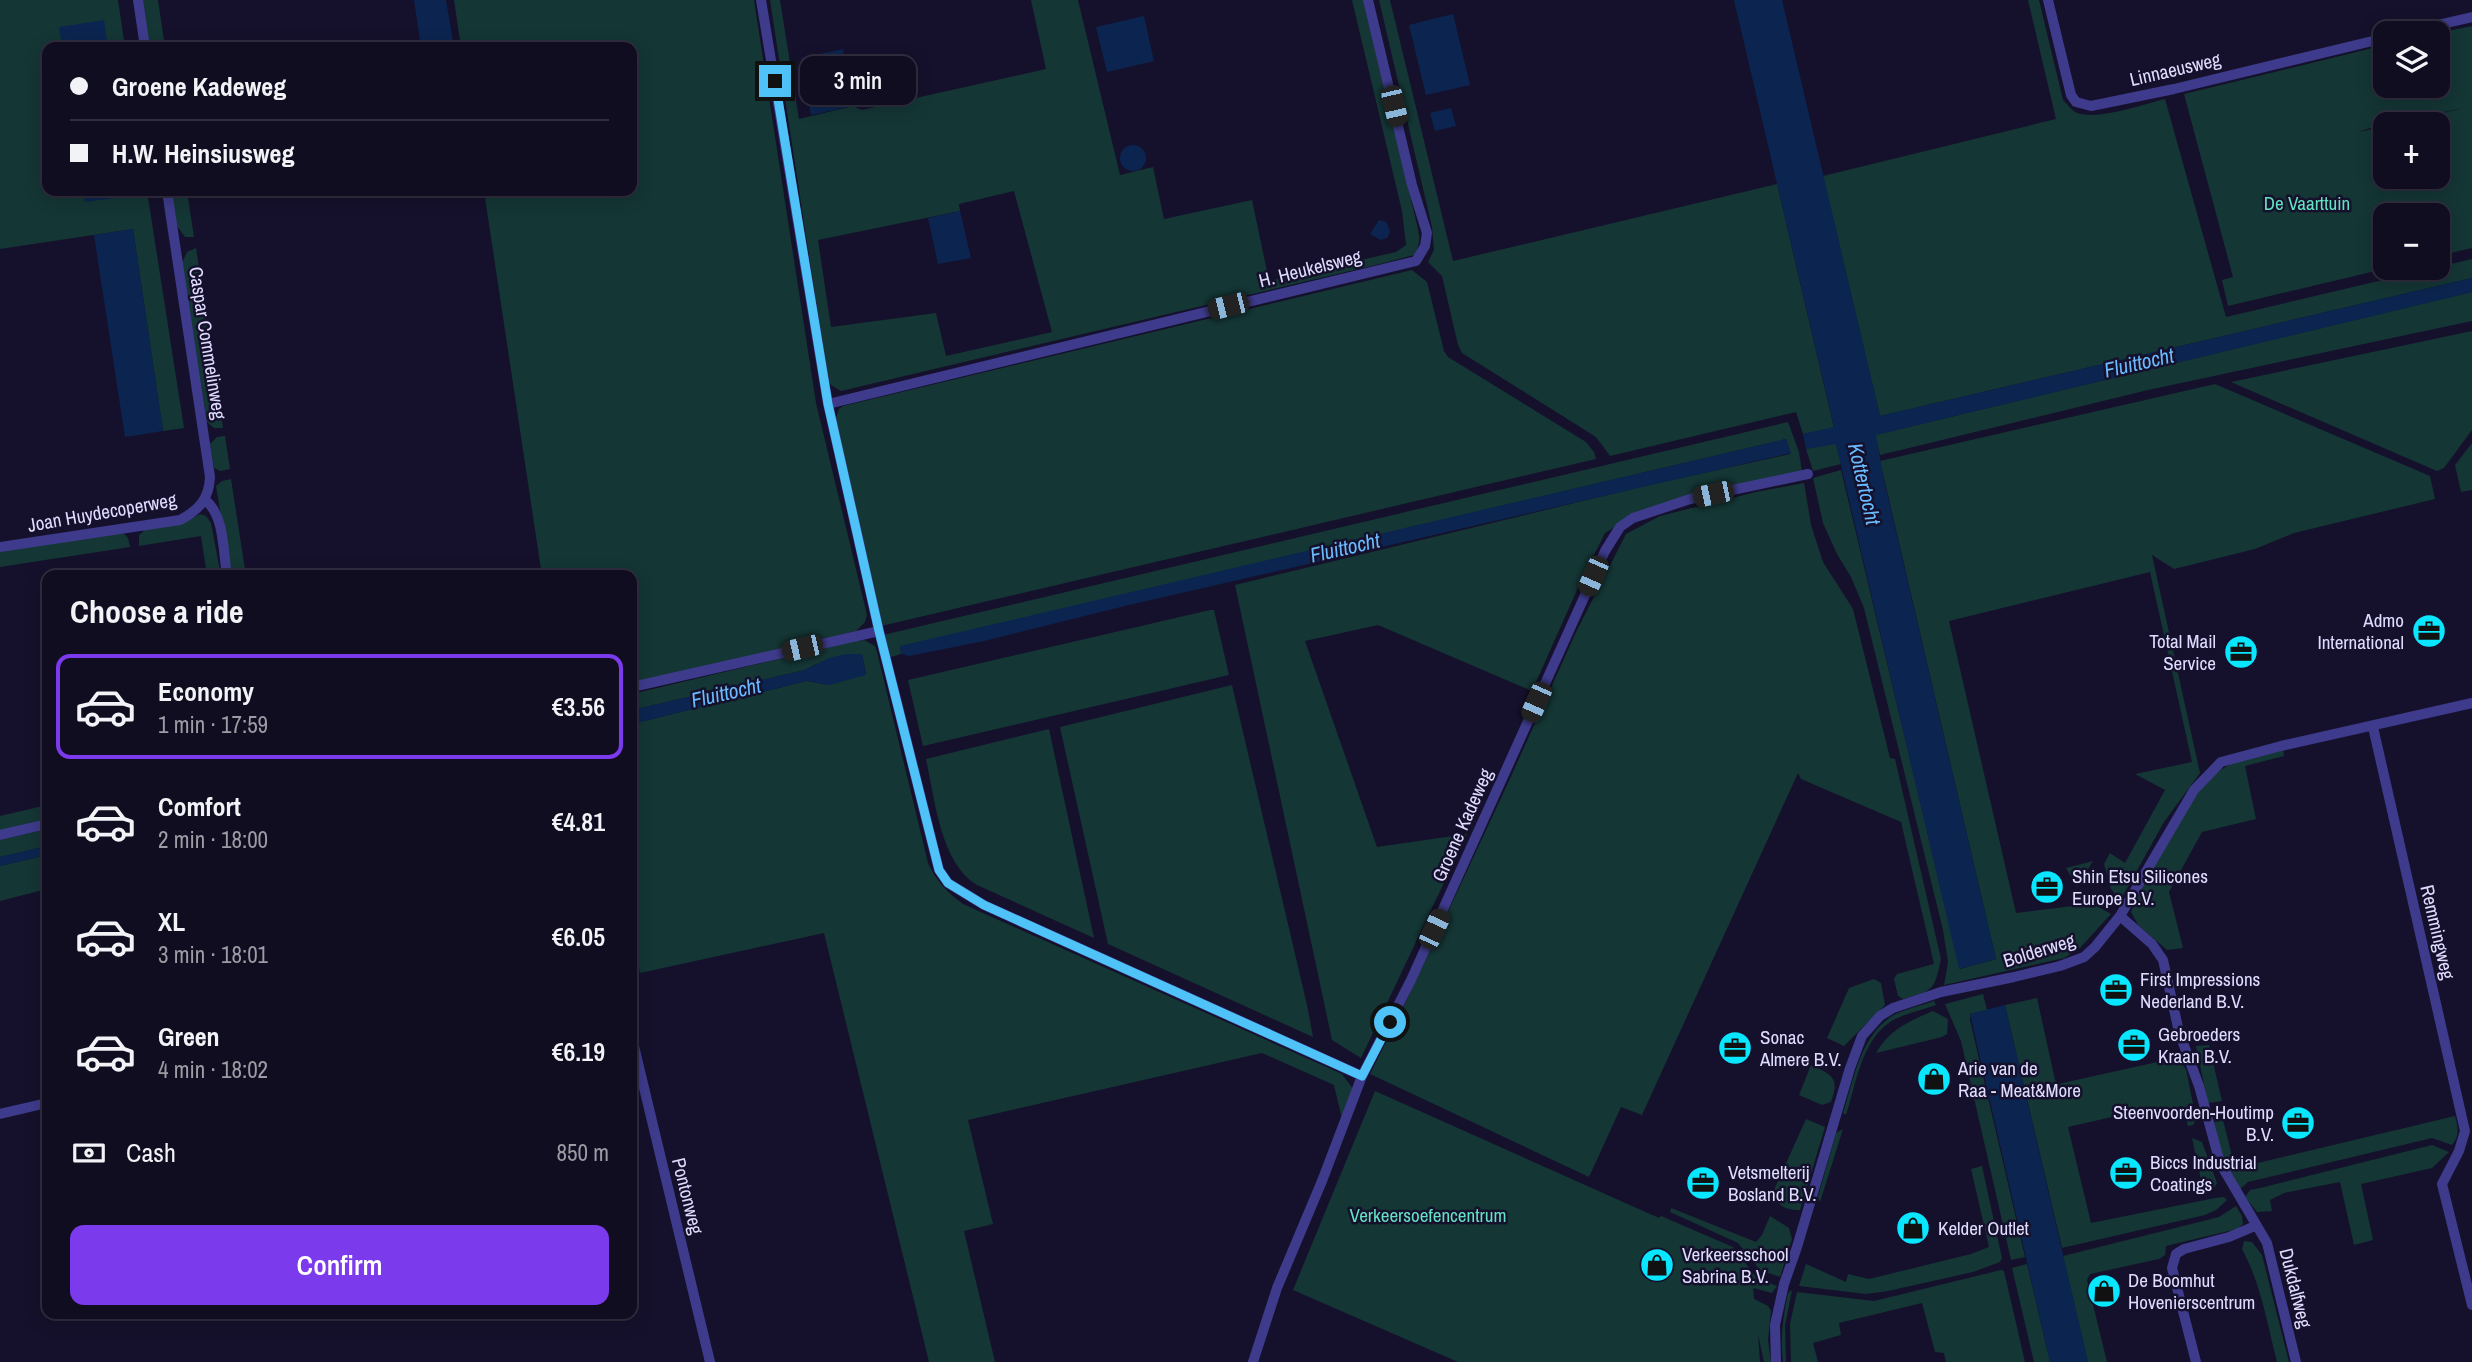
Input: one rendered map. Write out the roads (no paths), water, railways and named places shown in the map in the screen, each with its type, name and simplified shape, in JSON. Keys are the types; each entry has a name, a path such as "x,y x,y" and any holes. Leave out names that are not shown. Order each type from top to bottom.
{"street":[{"path":"138,0 144,42"},
{"path":"761,0 828,404 879,631 939,870 948,883 984,905 1362,1076"},
{"name":"H. Heukelsweg","path":"828,404 1416,261 1425,246 1427,233 1412,185 1368,0"},
{"name":"Linnaeusweg","path":"2048,0 2071,95 2076,102 2091,106 2174,89 2373,41"},
{"path":"2450,22 2472,17"},
{"name":"Caspar Commelinweg","path":"168,196 210,477 205,500"},
{"name":"Groene Kadeweg","path":"1253,1362 1277,1288 1362,1076 1411,980 1605,551 1620,527 1633,518 1690,499 1808,474"},
{"path":"205,500 217,516 226,570"},
{"name":"Joan Huydecoperweg","path":"0,547 180,520 199,508 205,500"},
{"path":"637,686 879,631"},
{"name":"Bolderweg","path":"1776,1362 1775,1325 1778,1304 1846,1079 1862,1036 1880,1016 1893,1008 1941,992 2060,966 2084,957 2120,916 2194,790 2221,762 2472,703"},
{"name":"Remmingweg","path":"2373,727 2465,1131 2459,1151 2442,1184 2472,1305"},
{"path":"0,835 42,825"},
{"name":"Dukdalfweg","path":"2120,916 2152,944 2163,960 2179,1032 2199,1086 2220,1163 2267,1243 2296,1362"},
{"name":"Pontonweg","path":"637,1059 710,1362"},
{"path":"0,1114 42,1104"},
{"path":"2196,1362 2172,1268 2176,1254 2255,1226"}],"water":[{"path":"414,0 446,0 453,42 420,42"},
{"path":"1734,0 1782,0 1880,416 2472,278 2472,292 1876,435 1884,480 1996,959 1959,969 1836,444 1806,449 1803,434 1834,427"},
{"path":"1453,14 1470,85 1426,95 1409,25"},
{"path":"1144,16 1154,61 1107,72 1096,27"},
{"path":"104,20 107,42 61,42 59,27"},
{"path":"843,49 853,106 811,115 801,58"},
{"path":"1451,108 1456,126 1435,131 1430,113"},
{"path":"1133,145 1142,149 1146,158 1142,167 1133,171 1124,167 1120,158 1124,149"},
{"path":"84,196 130,196 85,202"},
{"path":"960,211 971,258 938,264 928,218"},
{"path":"1379,220 1386,222 1390,231 1388,237 1381,240 1370,234"},
{"path":"133,229 163,431 125,437 94,235"},
{"name":"Fluittocht","path":"1786,439 1791,453 1129,605 984,641 909,656 901,654 900,646"},
{"name":"Fluittocht","path":"862,654 866,675 829,685 807,681 637,723 637,709 805,670 829,658"},
{"path":"42,847 42,856 0,866 0,857"},
{"path":"2005,1005 2088,1362 2050,1362 1970,1014"}],"place":[{"name":"Admo International","path":"2429,631"},
{"name":"Total Mail Service","path":"2241,652"},
{"name":"Shin Etsu Silicones Europe B.V.","path":"2047,887"},
{"name":"First Impressions Nederland B.V.","path":"2116,990"},
{"name":"Gebroeders Kraan B.V.","path":"2134,1045"},
{"name":"Sonac Almere B.V.","path":"1735,1048"},
{"name":"Arie van de Raa - Meat&More","path":"1934,1079"},
{"name":"Steenvoorden-Houtimp B.V.","path":"2298,1123"},
{"name":"Biccs Industrial Coatings","path":"2126,1173"},
{"name":"Vetsmelterij Bosland B.V.","path":"1703,1183"},
{"name":"Kelder Outlet","path":"1913,1228"},
{"name":"Verkeersschool Sabrina B.V.","path":"1657,1265"},
{"name":"De Boomhut Hovenierscentrum","path":"2104,1291"}],"park label":[{"name":"De Vaarttuin","path":"2307,203"},
{"name":"Verkeersoefencentrum","path":"1428,1215"}],"water label":[{"name":"Kottertocht","path":"1864,484"}]}
